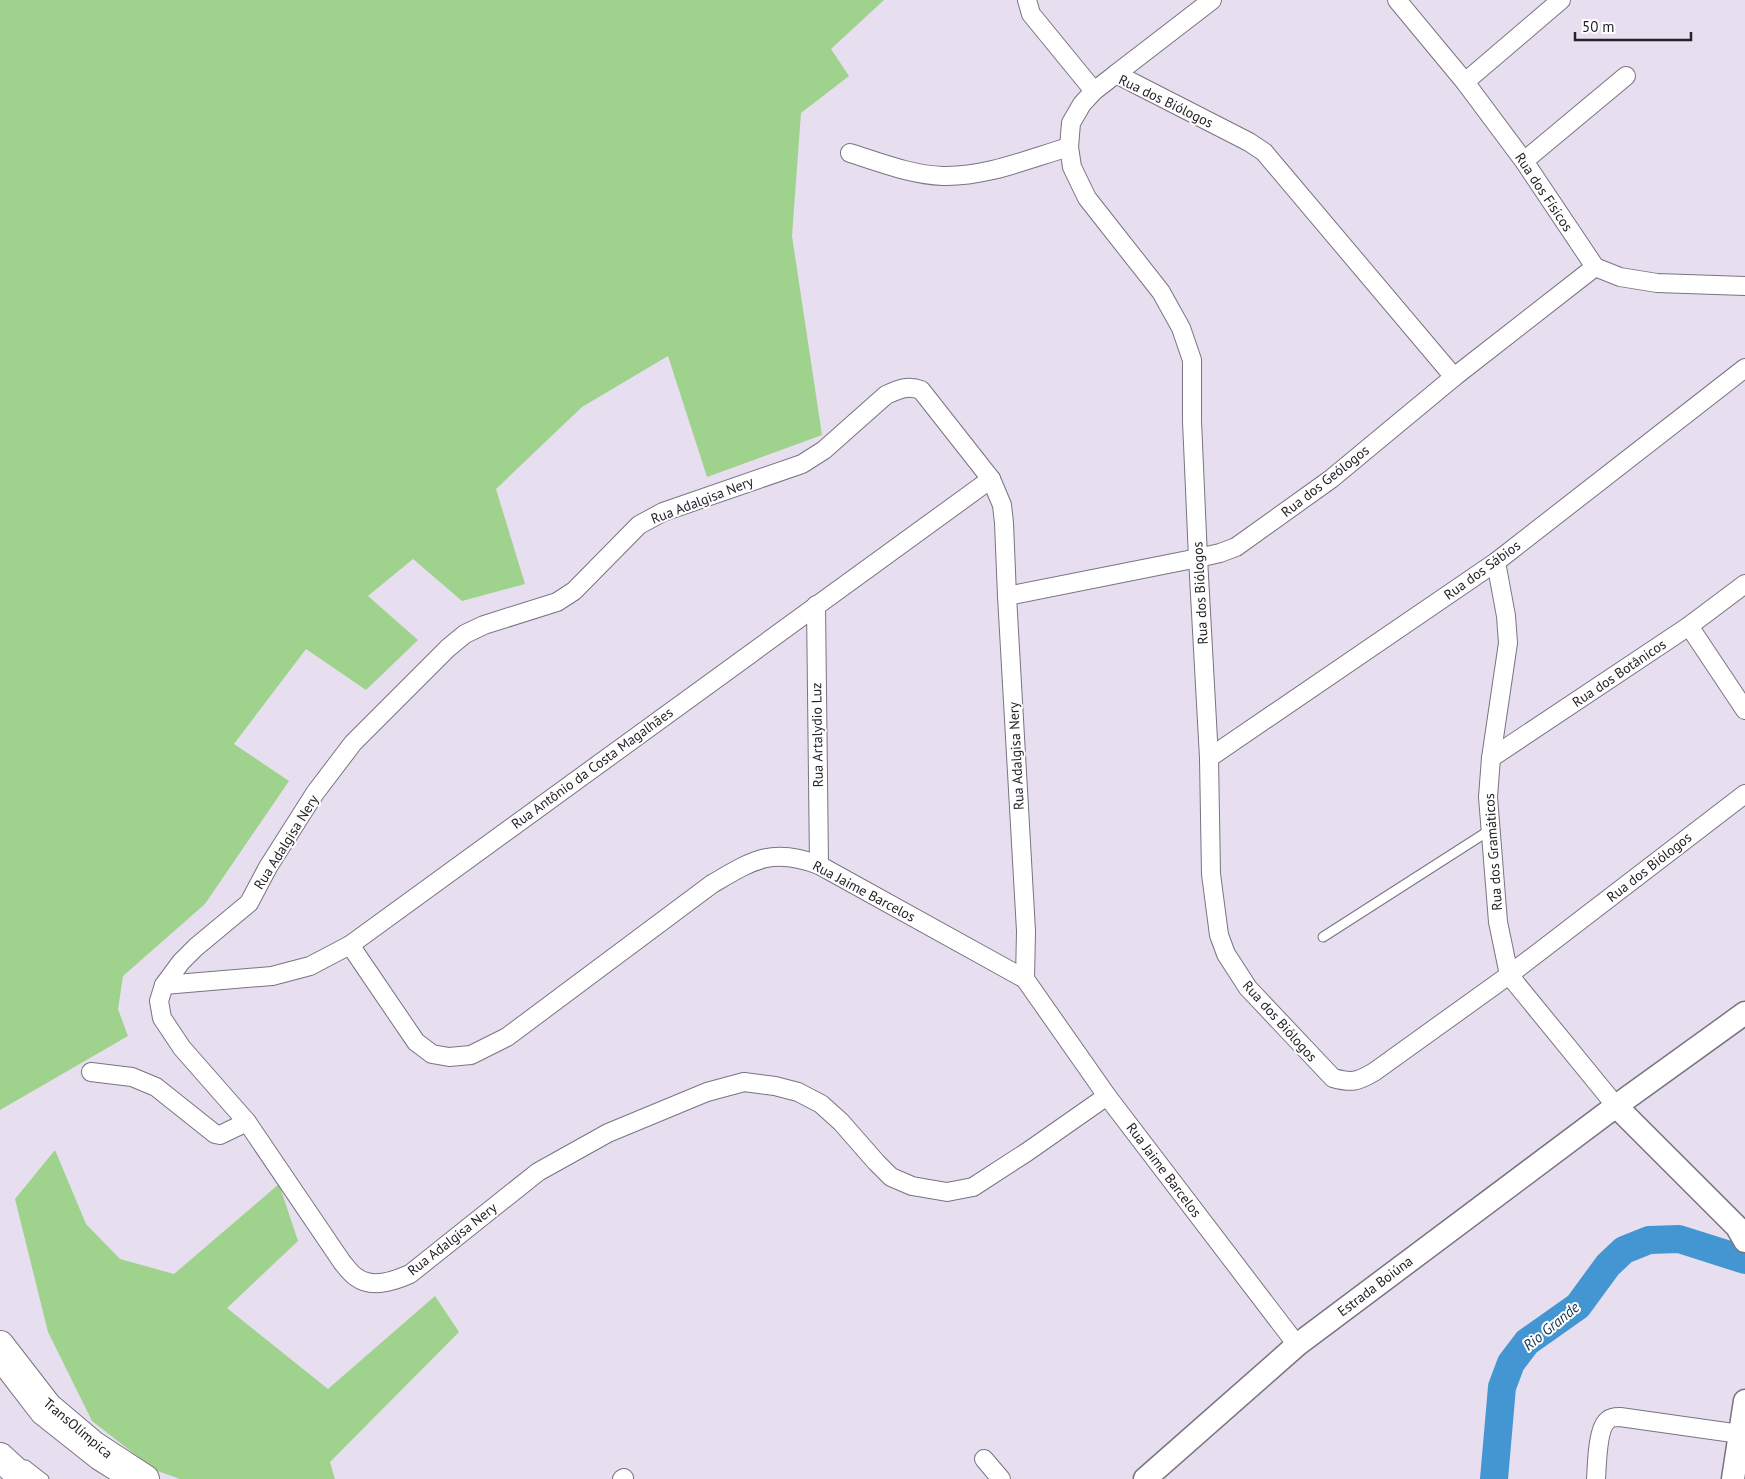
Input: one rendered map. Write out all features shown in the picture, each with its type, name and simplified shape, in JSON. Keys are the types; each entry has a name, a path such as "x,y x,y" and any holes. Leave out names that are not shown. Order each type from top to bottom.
{"highway":[{"name":"TransOlímpica","path":"0,1345 48,1408 93,1445 145,1479"}],"street":[{"path":"1027,0 1031,14 1094,90"},
{"path":"1116,74 1212,0"},
{"name":"Rua dos Físicos","path":"1397,0 1465,82 1524,161 1595,267"},
{"path":"1465,82 1561,0"},
{"name":"Rua dos Biólogos","path":"1454,377 1264,152 1250,142 1116,74 1094,90 1082,104 1070,123 1069,147 1072,167 1087,198 1161,292 1181,328 1192,360 1192,421 1209,758 1211,874 1219,935 1226,954 1248,988 1333,1078 1357,1082 1374,1072 1510,975 1745,794"},
{"path":"1524,161 1626,76"},
{"path":"850,153 910,170 942,176 981,173 1069,147"},
{"path":"1595,267 1620,277 1657,283 1745,286"},
{"name":"Rua dos Geólogos","path":"1007,596 1198,558 1236,547 1331,479 1454,377 1595,267"},
{"name":"Rua dos Sábios","path":"1209,758 1496,562 1745,368"},
{"name":"Rua Adalgisa Nery","path":"1025,979 1026,931 1002,505 991,479 921,390 911,386 886,395 824,450 802,464 663,512 639,525 574,591 562,598 534,610 484,625 465,634 448,648 353,743 315,793 268,866 249,903 181,962 164,985 160,1001 162,1018 182,1048 247,1122 342,1262 356,1278 374,1283 393,1282 410,1274 538,1172 608,1133 707,1092 744,1082 775,1086 798,1092 821,1104 841,1122 876,1162 892,1177 912,1186 947,1192 973,1187 1107,1096"},
{"name":"Rua Antônio da Costa Magalhães","path":"164,985 272,976 310,966 350,945 991,479"},
{"name":"Rua dos Gramáticos","path":"1496,562 1506,616 1508,643 1491,758 1488,797 1498,922 1510,975 1616,1106"},
{"name":"Rua dos Botânicos","path":"1491,758 1689,626 1745,584"},
{"name":"Rua Artalydio Luz","path":"816,605 819,865"},
{"path":"1689,626 1745,710"},
{"name":"Rua Jaime Barcelos","path":"350,945 416,1042 432,1054 449,1057 471,1056 507,1037 712,884 748,863 778,856 801,858 819,865 1025,979 1107,1096 1297,1345"},
{"name":"Estrada Boiúna","path":"1145,1479 1297,1345 1616,1106 1745,1013"},
{"path":"91,1072 132,1077 156,1087 214,1134 220,1135 247,1122"},
{"path":"1616,1106 1742,1231"},
{"path":"1737,1471 1745,1401"},
{"path":"1596,1479 1601,1432 1608,1419 1620,1416 1740,1434"},
{"path":"984,1459 1001,1479"}],"lane":[{"path":"1323,936 1490,830"},
{"name":"TransOlímpica","path":"0,1370 38,1418 94,1464 119,1479"},
{"path":"14,1465 44,1479"}],"green space":[{"path":"0,0 884,0 831,49 849,76 801,113 792,236 822,435 707,477 668,356 582,407 496,489 525,584 462,601 413,559 368,596 418,640 366,690 306,649 234,744 289,781 205,904 123,976 118,1009 128,1036 0,1110"},
{"path":"55,1150 86,1224 120,1259 174,1274 279,1184 298,1241 227,1308 328,1389 435,1296 459,1332 330,1462 335,1479 180,1479 155,1470 92,1421 48,1332 15,1199"}],"waterway":[{"name":"Rio Grande","path":"1494,1479 1502,1387 1511,1363 1527,1342 1578,1306 1608,1265 1624,1250 1649,1240 1679,1239 1745,1260"}]}
